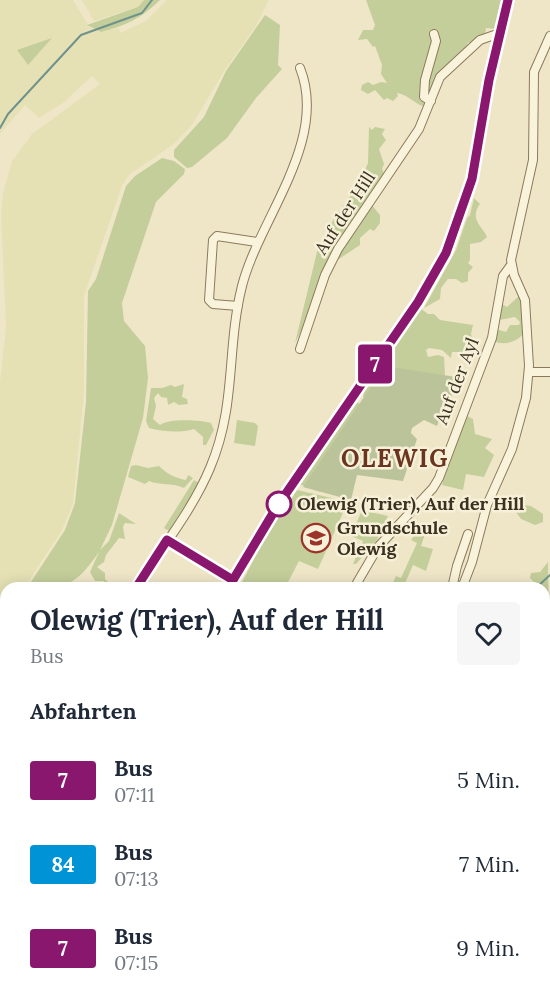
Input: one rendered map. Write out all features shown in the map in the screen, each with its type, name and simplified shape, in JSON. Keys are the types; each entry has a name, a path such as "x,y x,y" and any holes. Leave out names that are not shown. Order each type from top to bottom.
{"street":[{"path":"232,582 278,505 418,302 446,253 472,179 508,0"},
{"name":"Auf der Hill","path":"300,349 325,275 338,249 416,135 440,76 480,40 500,33"},
{"path":"431,101 424,97 423,90 436,41 434,34"},
{"name":"Auf der Ayl","path":"358,582 378,547 433,488 439,478 492,338 503,276 511,266 534,160 534,72 550,36"},
{"path":"140,582 205,479 221,437 230,396 238,306 245,276 257,242 287,187 299,149 305,100 300,68"},
{"path":"238,306 213,304 209,300 213,240 217,236 257,242"},
{"path":"464,582 472,562 484,514 509,456 521,420 529,372 525,300 511,266"},
{"path":"529,372 550,372"},
{"path":"454,582 468,534"},
{"path":"167,540 228,582"}],"shaded area":[{"path":"0,0 73,0 90,28 101,32 119,28 120,33 146,21 167,0 269,0 256,26 223,73 192,125 174,144 129,175 122,186 84,296 84,394 73,504 61,532 28,582 0,582 0,382 6,327 1,214 3,193 12,161 32,134 100,84 92,76 63,103 39,118 25,105 0,134"},
{"path":"82,0 144,0 138,7 94,21"}],"green space":[{"path":"144,0 160,0 140,16 118,27 101,32 87,25 138,7"},
{"path":"366,0 503,0 504,11 498,17 497,29 486,28 485,34 470,44 468,42 466,50 451,65 446,65 423,106 401,94 397,93 398,96 393,101 387,98 384,100 375,90 368,94 361,90 362,85 368,82 373,85 381,82 387,83 381,74 382,65 375,46 373,47 367,39 358,40 363,30 373,30 375,25"},
{"path":"265,15 280,25 278,65 282,69 256,98 227,138 192,167 187,168 174,157 174,150 204,117 226,71"},
{"path":"52,38 28,65 17,50"},
{"path":"369,127 372,130 375,127 385,129 382,134 386,140 379,149 385,175 371,204 380,215 380,223 374,231 370,229 360,238 360,245 336,261 295,343 317,252 330,225 358,185 368,163"},
{"path":"162,158 174,161 185,169 184,174 156,202 122,303 124,321 145,346 148,378 143,418 112,525 100,550 109,541 119,513 136,524 125,523 123,527 125,539 119,538 106,555 104,562 97,567 105,573 105,579 108,582 95,581 90,572 99,552 83,572 70,582 31,582 65,530 75,503 86,402 88,291 96,279 126,186 135,176"},
{"path":"474,198 480,204 476,218 487,237 481,242 470,244 468,263 473,267 468,273 468,281 462,283 456,279 448,279 441,288 440,299 424,308 456,250"},
{"path":"519,296 523,297 523,334 510,342 494,341 496,329 506,332 510,325 519,325 520,322 515,317 499,320 500,303 507,307"},
{"path":"420,308 428,314 434,314 440,320 473,325 471,334 474,345 467,345 464,352 452,352 451,358 442,350 429,348 426,350 428,357 438,355 444,357 445,375 363,397 364,386 373,378"},
{"path":"385,366 456,377 449,406 441,414 437,426 424,420 412,428 411,433 417,439 403,481 357,475 351,500 303,487"},
{"path":"184,384 182,397 187,399 188,404 179,405 174,402 168,405 167,398 161,397 158,393 154,398 156,406 153,419 160,425 193,420 211,423 214,430 206,445 203,445 203,437 194,429 160,430 149,428 146,421 151,388 171,385 175,387"},
{"path":"355,401 360,404 320,492 299,484 339,428 337,426"},
{"path":"465,415 473,419 475,434 492,439 485,448 494,455 484,477 466,474 463,490 442,485"},
{"path":"237,420 255,423 258,426 255,446 234,443"},
{"path":"131,466 148,468 159,466 178,478 186,480 188,475 193,478 184,488 149,481 145,484 128,477"},
{"path":"194,480 199,483 169,531 164,528"},
{"name":"Grundschule Olewig","path":"297,490 336,499 346,506 318,569 299,561 288,582 242,582 264,540"},
{"path":"524,505 531,506 543,514 543,522 535,525 521,519 516,512"},
{"path":"362,510 388,516 377,540 356,564 353,564 363,541 351,536"},
{"path":"407,519 427,528 421,546 433,549 426,571 413,565 406,582 393,582 396,576 401,578 417,543 411,540 418,530 403,524"},
{"path":"548,562 548,582 534,582 530,578 531,573 540,572"}],"waterway":[{"path":"0,128 8,114 81,35 142,13 152,0"},
{"path":"542,582 550,575"}],"bus line":[{"name":"7","path":"140,582 167,540 233,580 278,505 418,302 433,278 449,244 468,195 478,151 489,80 508,0"}],"place":[{"name":"Olewig (Trier), Auf der Hill","path":"279,504"},
{"name":"Grundschule Olewig","path":"316,538"}],"district":[{"name":"OLEWIG","path":"395,459"}]}
